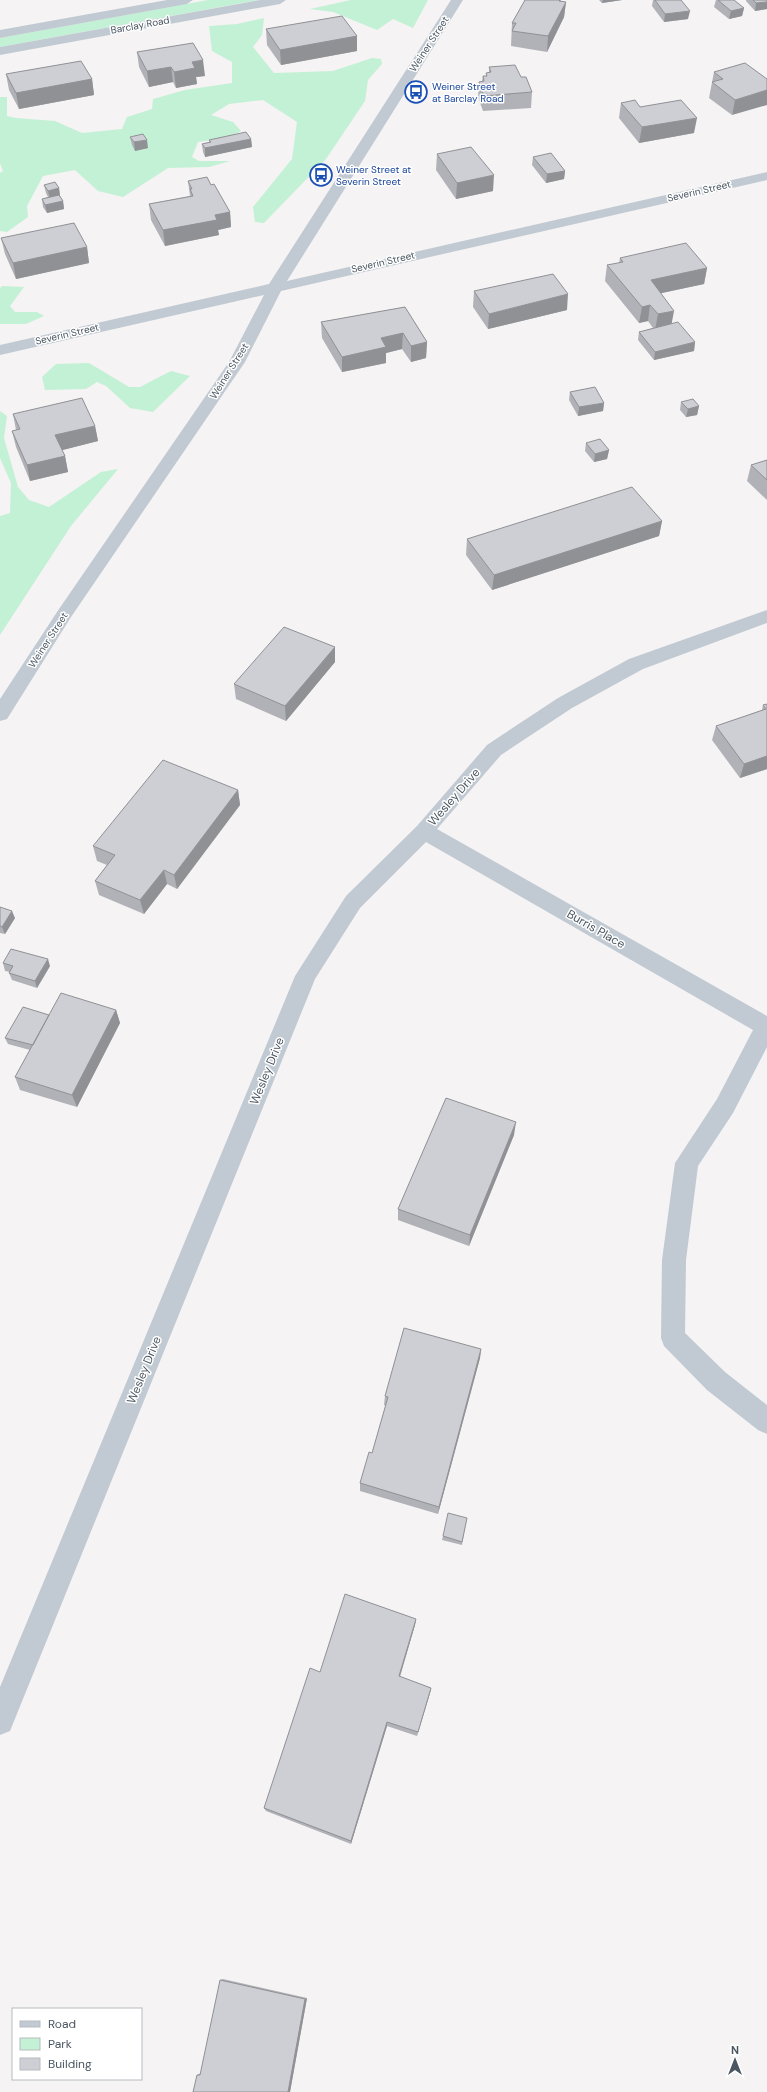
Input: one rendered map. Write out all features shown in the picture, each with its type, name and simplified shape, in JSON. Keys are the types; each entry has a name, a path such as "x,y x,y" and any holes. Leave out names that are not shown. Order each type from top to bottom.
{"street":[{"name":"Barclay Road","path":"0,34 187,0"},
{"name":"Barclay Road","path":"0,51 280,0"},
{"name":"Weiner Street","path":"0,714 65,613 237,362 275,287 457,0"},
{"name":"Severin Street","path":"0,350 767,176"},
{"name":"Wesley Drive","path":"0,1721 306,976 352,902 424,831 494,750 565,703 636,664 767,616"},
{"name":"Burris Place","path":"424,831 766,1027"},
{"path":"766,1027 725,1106 686,1163 674,1260 673,1338 716,1381 767,1421"}],"green space":[{"path":"208,0 259,0 0,47 0,38"},
{"path":"351,0 428,0 413,28 393,19 377,30 333,12 310,9"},
{"path":"264,18 262,35 253,47 274,73 333,71 372,58 381,59 382,64 368,80 365,101 326,159 264,223 255,222 253,207 292,159 297,122 263,100 229,104 211,115 233,122 241,131 228,138 198,142 192,157 199,161 230,161 209,167 168,168 123,197 98,191 75,170 43,176 27,206 28,217 7,232 0,231 0,173 3,171 0,163 0,97 7,97 7,116 55,121 82,133 122,129 127,117 152,109 153,99 185,90 232,83 232,62 212,51 209,26 237,24"},
{"path":"2,286 24,287 10,306 15,312 37,312 44,316 26,324 0,324 0,288"},
{"path":"89,363 129,387 140,387 171,371 190,376 153,412 130,408 106,386 97,382 86,389 45,390 42,377 56,364"},
{"path":"0,411 7,416 4,438 18,487 29,500 49,507 101,472 118,469 71,526 0,635 0,516 10,513 11,483 0,458"}],"building":[{"path":"525,0 560,0 559,1 566,2 548,36 512,31 516,23 512,23"},
{"path":"655,0 681,0 690,11 665,14"},
{"path":"718,0 734,0 744,8 731,11"},
{"path":"753,0 767,0 767,2 756,3"},
{"path":"342,16 357,36 280,50 266,29"},
{"path":"193,43 203,60 192,62 195,68 174,72 171,67 147,71 137,52"},
{"path":"81,61 92,79 16,93 6,74"},
{"path":"745,63 767,79 767,90 735,100 712,82 723,79 714,72"},
{"path":"515,65 521,77 526,77 532,92 484,96 479,82 484,81 483,76 487,76 486,73 491,72 489,67"},
{"path":"635,100 640,107 681,100 697,118 642,127 621,103"},
{"path":"246,132 251,139 205,148 202,144 211,142 209,140"},
{"path":"143,134 147,140 134,142 130,137"},
{"path":"471,147 494,175 457,183 437,154"},
{"path":"551,153 565,171 547,174 533,157"},
{"path":"207,177 211,185 214,184 230,212 215,215 217,220 163,230 149,204 193,196 190,189 192,189 188,181"},
{"path":"55,182 59,188 48,191 44,185"},
{"path":"59,195 63,201 45,205 42,199"},
{"path":"74,223 87,247 13,263 1,238"},
{"path":"686,243 707,268 651,280 674,311 658,314 650,305 642,307 607,265 623,262 620,258"},
{"path":"553,274 568,294 489,314 474,291"},
{"path":"405,307 427,342 411,346 403,333 381,338 386,347 342,357 321,322"},
{"path":"678,322 695,342 655,352 639,332"},
{"path":"595,387 604,403 579,407 570,392"},
{"path":"82,398 95,426 55,435 65,456 27,465 12,431 20,429 13,414"},
{"path":"693,399 699,406 688,409 681,402"},
{"path":"600,439 609,450 595,454 586,443"},
{"path":"767,460 767,480 751,465"},
{"path":"632,487 662,521 494,575 467,539"},
{"path":"284,627 335,647 285,706 234,684"},
{"path":"767,704 767,756 744,764 716,726 766,709 763,705"},
{"path":"163,760 238,790 174,875 164,870 140,900 95,881 115,855 93,846"},
{"path":"0,907 12,911 2,927 0,926"},
{"path":"11,949 48,959 35,981 9,973 13,966 3,963"},
{"path":"61,993 116,1010 72,1095 15,1077"},
{"path":"23,1007 49,1015 33,1045 5,1038"},
{"path":"446,1098 516,1122 470,1235 398,1209"},
{"path":"404,1328 481,1349 439,1507 360,1483 369,1452 372,1453 388,1397 385,1396"},
{"path":"448,1513 467,1518 462,1542 443,1536"},
{"path":"345,1594 416,1619 399,1676 431,1688 418,1732 387,1722 351,1841 264,1808 310,1668 320,1672"},
{"path":"220,1980 305,1999 288,2092 193,2092 197,2075 200,2075"}],"place":[{"name":"Weiner Street at Barclay Road","path":"416,92"},
{"name":"Weiner Street at Severin Street","path":"321,175"}]}
